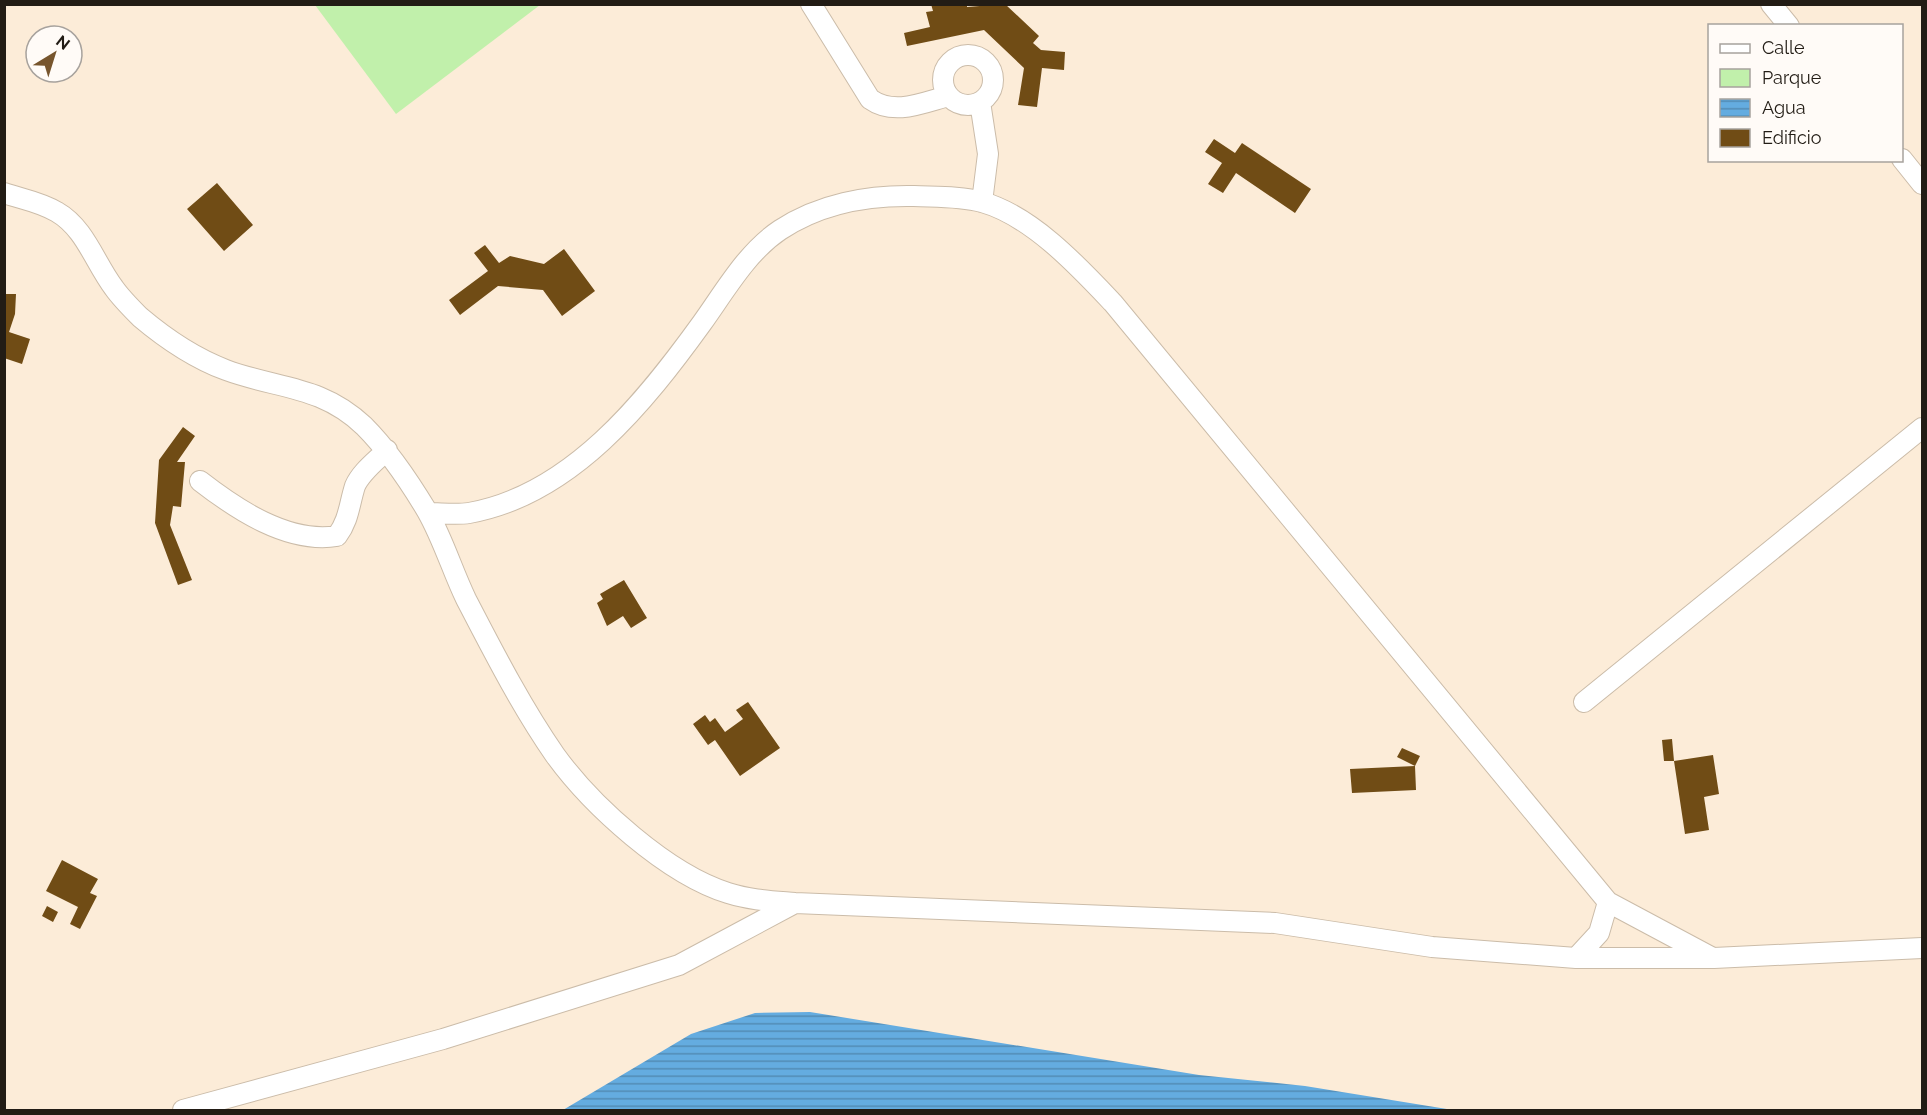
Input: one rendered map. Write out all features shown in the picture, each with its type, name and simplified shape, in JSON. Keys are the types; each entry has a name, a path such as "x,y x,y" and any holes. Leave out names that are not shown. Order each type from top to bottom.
{"street":[{"path":"811,4 870,99 880,106 894,109 948,96"},
{"path":"1771,4 1787,24"},
{"path":"960,56 976,56 989,66 993,81 991,90 980,102 963,105 948,96 942,81 946,65 960,56"},
{"path":"980,102 988,154 982,202"},
{"path":"1903,160 1923,184"},
{"path":"4,194 44,205 61,213 76,229 113,288 139,316 181,348 227,370 309,391 336,403 387,450 428,513 464,595 533,720 556,756 603,808 647,848 684,873 727,893 761,901 795,903 1275,924 1432,947 1576,958 1714,958 1923,948"},
{"path":"428,513 468,513 502,503 547,483 582,458 612,432 681,353 744,264 779,231 813,213 848,202 889,196 982,202 1043,235 1113,303 1608,902 1714,958"},
{"path":"1584,702 1923,428"},
{"path":"200,481 233,507 280,528 321,538 337,536 344,526 355,487 362,475 387,450"},
{"path":"1576,958 1599,933 1608,902"},
{"path":"183,1110 443,1039 679,965 795,903"}],"green space":[{"path":"315,5 540,5 396,114"}],"water":[{"path":"810,1012 1199,1075 1305,1086 1453,1110 563,1110 691,1034 755,1013"}],"building":[{"path":"931,4 967,4 967,7 1005,4 1039,36 1033,43 1041,50 1065,52 1064,70 1042,68 1037,107 1018,105 1024,68 984,30 907,46 904,33 930,27 926,12 933,11"},
{"path":"1214,139 1235,153 1242,143 1311,189 1295,213 1236,173 1223,193 1208,184 1222,163 1205,152"},
{"path":"217,183 253,225 224,251 187,209"},
{"path":"485,245 499,263 510,256 544,264 564,249 595,291 562,316 543,290 498,286 460,315 449,300 488,271 474,253"},
{"path":"4,294 16,294 15,314 9,332 30,339 22,364 4,358"},
{"path":"183,427 195,436 177,462 185,462 181,507 173,506 170,525 192,580 178,585 155,523 159,460"},
{"path":"624,580 647,618 631,628 623,616 607,626 597,603 603,599 600,594"},
{"path":"748,702 780,748 740,776 715,740 708,745 693,724 705,715 710,722 715,718 725,732 743,719 736,710"},
{"path":"1672,739 1674,761 1664,761 1662,740"},
{"path":"1402,748 1420,756 1415,766 1397,757"},
{"path":"1713,755 1719,794 1704,797 1709,830 1685,834 1674,761"},
{"path":"1415,766 1416,790 1352,793 1350,769"},
{"path":"62,860 98,879 90,893 97,896 80,929 70,924 78,907 46,891"},
{"path":"47,906 58,912 53,922 42,916"}]}
